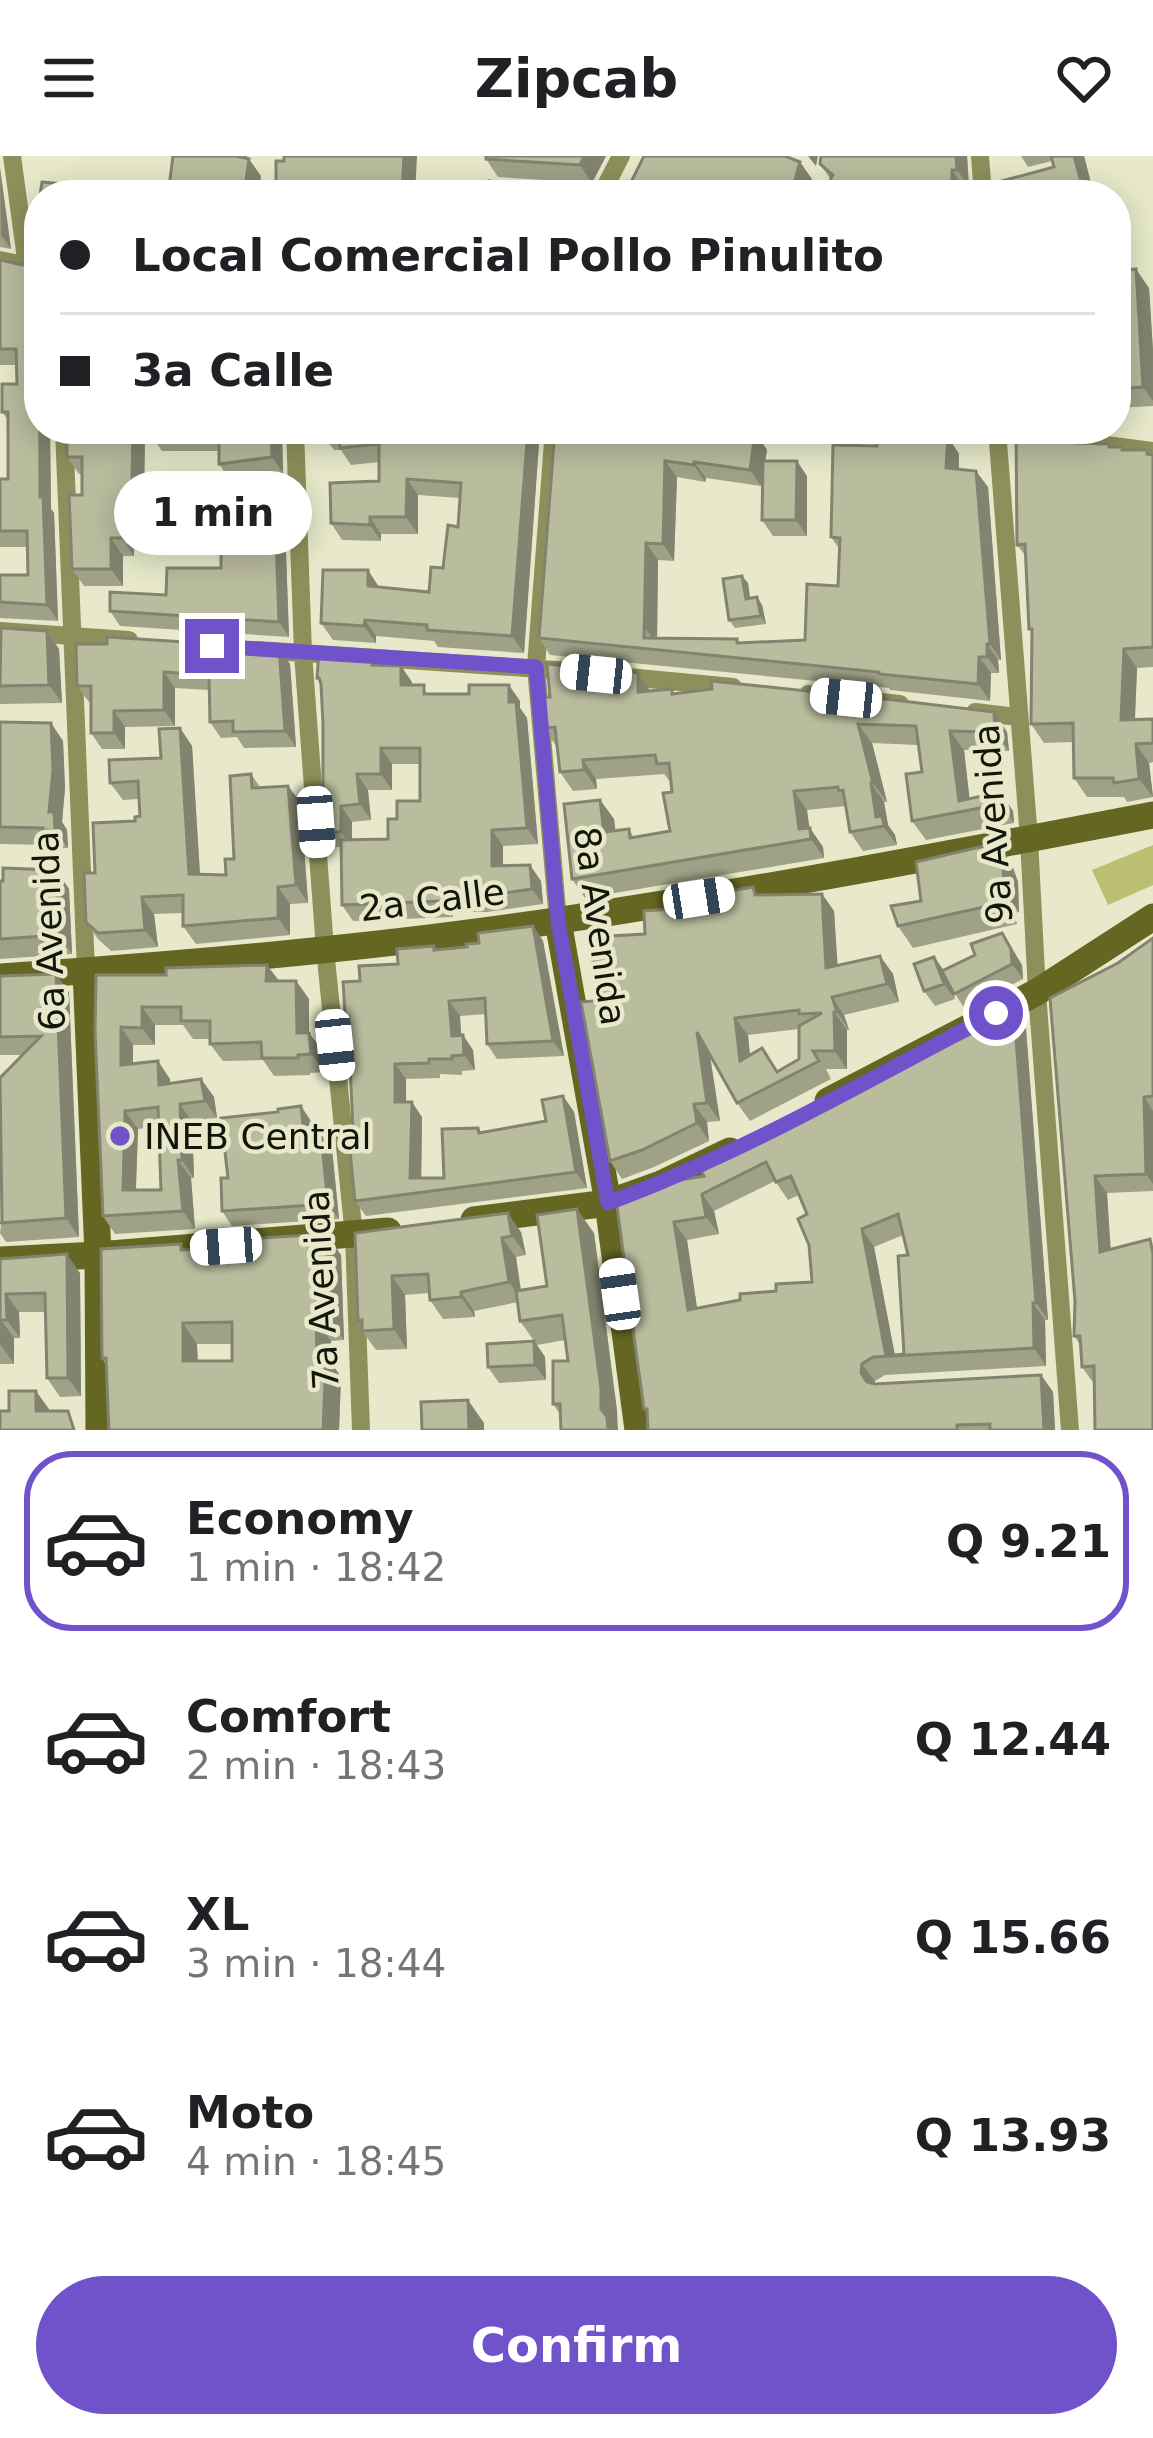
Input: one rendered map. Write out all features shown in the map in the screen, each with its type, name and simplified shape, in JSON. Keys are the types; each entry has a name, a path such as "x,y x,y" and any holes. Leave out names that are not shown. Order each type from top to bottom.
{"main road":[{"name":"2a Calle","path":"0,977 325,950 558,921 779,885 1153,814"},
{"path":"809,1111 1037,992 1153,917"},
{"name":"8a Avenida","path":"558,921 608,1203 638,1430"},
{"name":"6a Avenida","path":"86,971 98,1255 99,1430"},
{"path":"0,1260 354,1236 608,1203 661,1184 749,1142"}],"street":[{"path":"12,156 24,219"},
{"name":"6a Avenida","path":"65,444 86,971"},
{"name":"7a Avenida","path":"296,444 303,653 325,950 354,1236 361,1430"},
{"name":"8a Avenida","path":"553,444 536,667 558,921"},
{"name":"9a Avenida","path":"993,444 1029,838 1059,1378 1070,1430"},
{"path":"1099,444 1153,451"},
{"path":"0,631 143,641"},
{"path":"235,648 536,667 760,689"},
{"path":"783,692 924,707"},
{"path":"947,710 1018,717"}],"green space":[{"path":"1153,845 1153,885 1108,905 1092,870"}],"building":[{"path":"173,156 249,159 246,180 170,180"},
{"path":"284,156 404,156 403,180 276,180 276,161 284,161"},
{"path":"486,156 584,156 580,165"},
{"path":"644,156 785,156 800,162 795,180 632,180"},
{"path":"821,156 956,156 957,170 952,170 952,180 831,180 834,176 820,164"},
{"path":"1051,156 1074,156 1081,180 1005,180 1054,167"},
{"path":"0,260 24,264 24,444 40,444 47,605 0,602 0,575 28,575 27,531 0,531 0,479 8,479 8,412 2,412 2,384 17,384 16,349 0,349"},
{"path":"1136,269 1143,387 1131,388 1131,270"},
{"path":"67,444 133,444 132,483 147,483 147,513 122,513 122,538 111,538 111,569 72,569 69,495 82,495 82,457 67,457"},
{"path":"219,444 272,444 272,457 219,464"},
{"path":"379,444 527,444 512,636 365,620 364,626 321,623 323,570 368,570 368,586 429,592 431,567 443,568 448,525 458,527 461,483 407,479 406,517 370,517 370,525 331,523 330,483 379,481"},
{"path":"554,444 754,444 750,470 665,461 663,544 646,543 644,638 737,639 737,643 805,640 807,584 838,586 840,538 831,537 833,445 948,444 946,468 976,471 990,644 987,657 979,657 978,684 539,638"},
{"path":"1016,444 1109,444 1153,455 1153,647 1124,649 1121,720 1153,719 1153,743 1136,744 1139,779 1114,783 1113,778 1074,778 1073,723 1031,724 1032,629 1025,544 1017,545"},
{"path":"763,461 797,461 796,520 762,520"},
{"path":"220,481 274,482 279,622 110,611 110,592 166,595 167,568 221,568 221,542 233,542 233,505 219,504"},
{"path":"742,576 746,599 757,597 761,616 729,620 723,579"},
{"path":"1,628 47,631 49,685 0,686"},
{"path":"107,637 279,648 285,731 233,732 233,721 210,722 209,675 164,672 164,710 114,711 114,733 91,733 91,686 77,686 76,644 107,644"},
{"path":"319,651 363,654 363,659 372,659 372,665 401,666 401,685 424,685 424,694 469,694 469,685 509,685 509,702 516,702 527,828 492,830 492,866 530,865 532,889 442,897 442,901 342,905 341,840 388,839 388,819 397,819 397,801 420,801 420,748 381,748 381,774 357,774 360,804 341,806 341,832 320,832"},
{"path":"547,664 638,673 638,692 712,689 711,681 827,693 826,703 877,706 877,698 994,712 995,732 950,731 959,801 1000,792 1001,804 912,821 906,774 922,772 916,726 858,724 876,817 882,816 884,826 850,832 843,790 838,787 794,791 799,829 810,828 811,839 572,879 564,804 600,800 604,832 629,829 630,838 670,831 663,793 672,792 669,763 657,764 655,755 583,760 584,770 560,772 555,727 543,728 540,697 550,697"},
{"path":"0,722 51,723 49,812 54,812 55,831 0,827"},
{"path":"180,728 189,874 226,875 225,859 234,859 230,776 251,774 252,788 288,786 296,885 278,887 278,918 183,926 183,895 142,897 145,930 98,933 86,922 84,873 95,873 93,823 135,821 140,816 138,781 110,783 109,760 161,758 159,729"},
{"path":"997,843 1003,861 1004,890 998,892 1002,903 898,926 891,906 921,901 916,862"},
{"path":"3,868 56,870 59,935 0,939"},
{"path":"753,887 755,895 822,894 826,968 880,956 887,984 832,997 837,1012 835,1051 813,1051 819,1061 737,1103 697,1032 707,1103 694,1104 697,1123 610,1161 581,1002 604,1000 601,962 593,962 592,937 645,934 644,911 686,908 684,899","holes":["799,1010 799,1014 822,1013 799,1026 799,1059 777,1072 762,1048 740,1061 735,1018"]},
{"path":"533,926 553,1041 487,1044 485,998 449,1001 452,1036 463,1035 464,1055 395,1064 395,1102 412,1102 410,1178 444,1178 442,1129 478,1128 479,1133 546,1121 542,1100 563,1096 576,1172 355,1201 348,1131 353,1130 350,1064 346,1064 346,1055 340,1055 338,1033 346,1028 343,982 360,981 359,966 398,964 397,949 467,947 479,943 478,933"},
{"path":"1002,933 1011,949 1012,964 954,994 942,971 975,955 971,944"},
{"path":"1153,938 1153,1096 1144,1097 1146,1174 1095,1176 1100,1252 1150,1239 1153,1430 1095,1430 1094,1366 1082,1367 1080,1336 1074,1336 1050,998 1118,963"},
{"path":"934,957 944,984 924,991 914,964"},
{"path":"267,965 266,981 296,981 297,1033 309,1033 311,1054 262,1058 261,1042 210,1044 210,1021 181,1021 181,1007 142,1007 142,1028 121,1027 121,1065 158,1061 159,1085 201,1079 205,1101 180,1104 183,1211 103,1216 96,975 166,975 166,968","holes":["158,1107 161,1190 123,1190 125,1111"]},
{"path":"56,974 66,1218 0,1223 0,1078 41,1036 0,1037 0,976"},
{"path":"1014,1012 1036,1303 1034,1348 873,1357 862,1364 861,1373 875,1384 1041,1375 1044,1430 990,1430 990,1424 957,1425 957,1430 648,1430 616,1198 655,1184 704,1176 699,1165 888,1070 971,1034 996,1032 995,1022","holes":["766,1162 776,1182 791,1176 807,1214 798,1219 809,1245 812,1282 776,1284 776,1291 740,1294 740,1300 688,1310 674,1222 706,1217 702,1194","898,1214 908,1255 898,1256 904,1354 886,1356 862,1229"]},
{"path":"301,1106 304,1136 321,1134 328,1204 222,1211 221,1178 228,1178 221,1118"},
{"path":"577,1209 601,1409 608,1430 561,1430 560,1404 553,1404 553,1361 568,1361 562,1315 520,1321 516,1291 547,1286 537,1215"},
{"path":"508,1213 512,1236 502,1238 509,1282 461,1292 461,1297 430,1300 428,1274 392,1276 394,1329 362,1331 355,1233"},
{"path":"326,1234 329,1319 316,1320 317,1356 326,1356 323,1430 109,1430 106,1358 102,1358 101,1249 181,1244 181,1250 246,1247 246,1239","holes":["232,1322 232,1361 183,1361 183,1323"]},
{"path":"67,1254 68,1378 47,1378 45,1293 6,1294 7,1320 1,1320 0,1345 0,1259"},
{"path":"534,1341 535,1365 488,1367 487,1344"},
{"path":"9,1391 36,1391 36,1411 68,1411 74,1430 0,1430 0,1411 9,1411"},
{"path":"468,1400 469,1430 422,1430 421,1402"}],"place":[{"name":"INEB Central","path":"120,1136"}],"route":[{"path":"212,646 536,667 558,921 608,1203 661,1184 749,1142 996,1013"}]}
